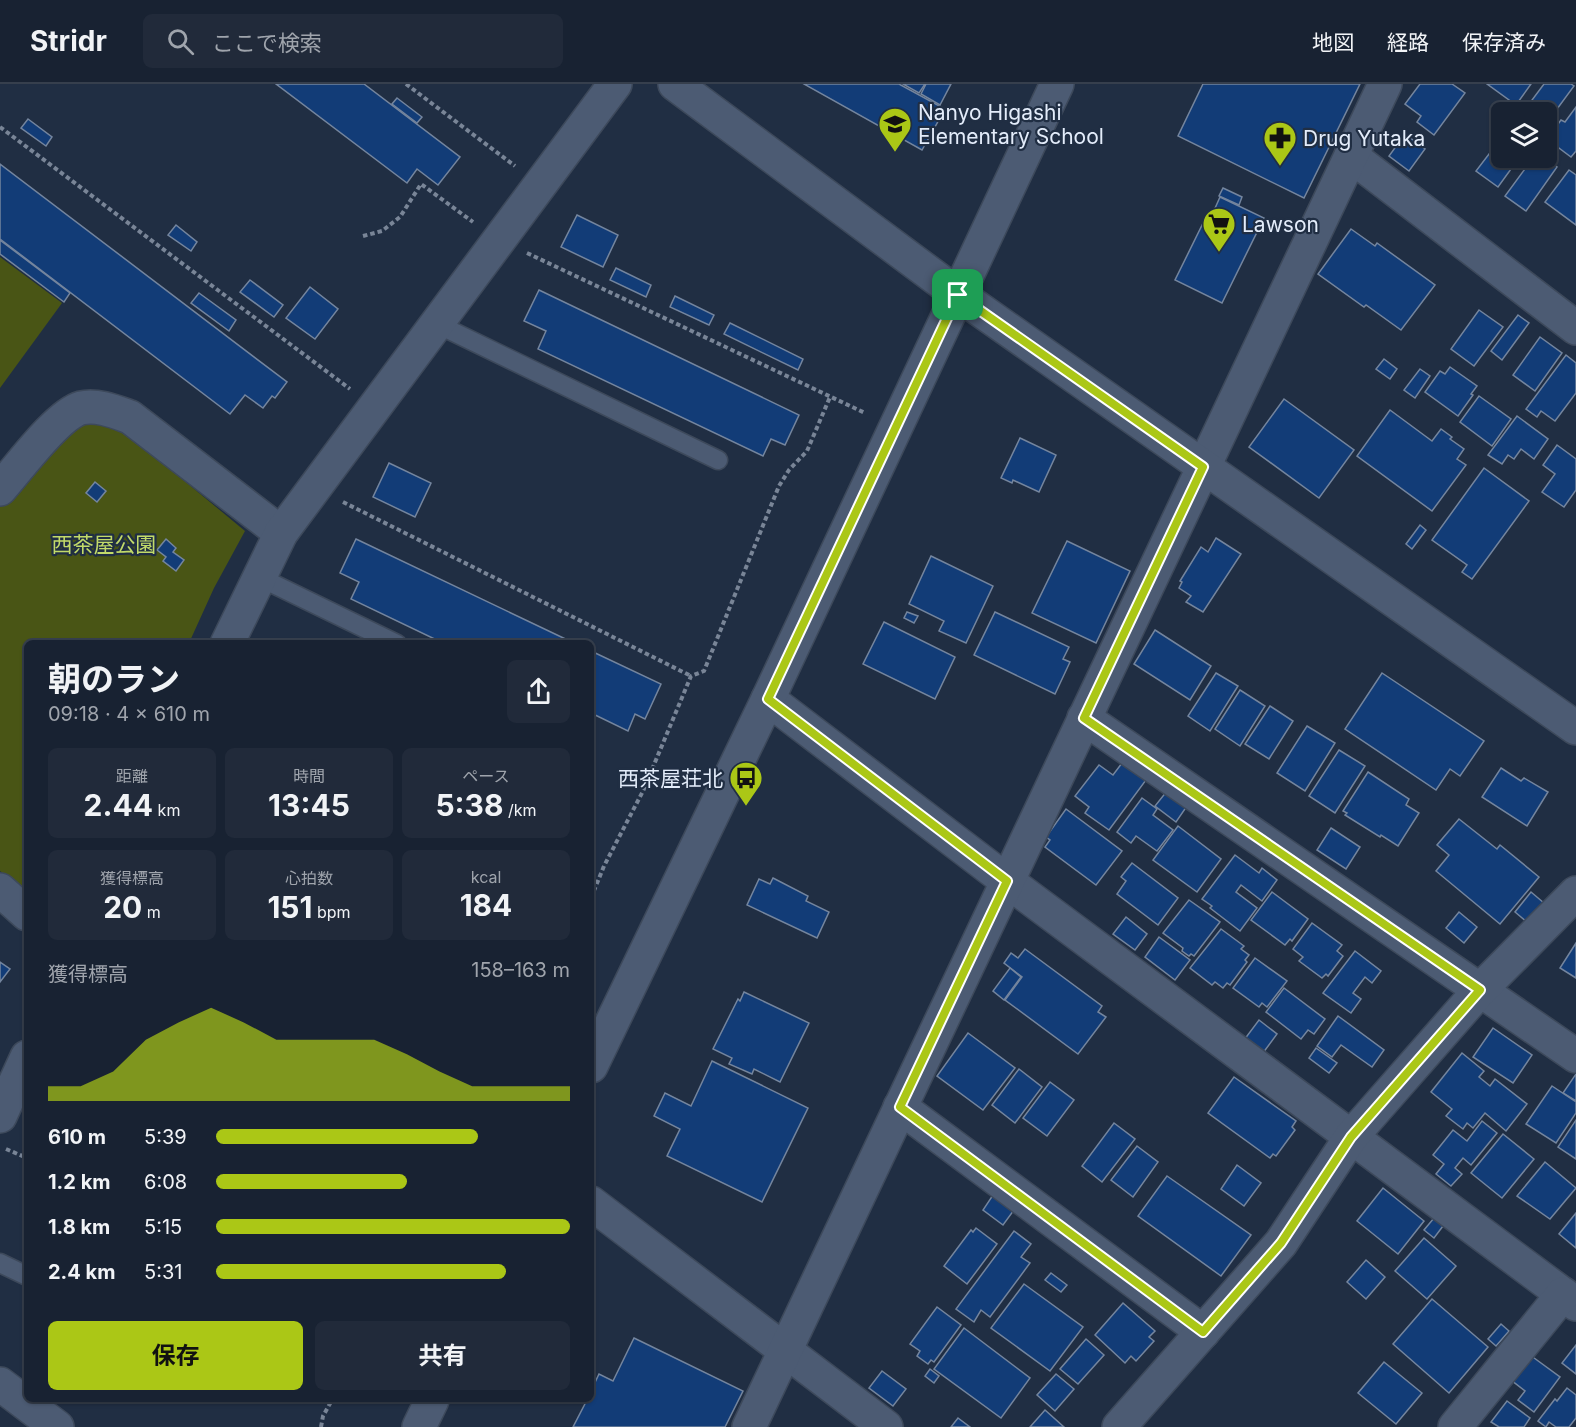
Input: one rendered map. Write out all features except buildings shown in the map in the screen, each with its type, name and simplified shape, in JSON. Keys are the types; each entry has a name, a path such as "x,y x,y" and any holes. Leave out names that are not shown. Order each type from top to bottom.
{"street":[{"path":"229,640 281,533 615,84"},
{"path":"675,84 958,295 1576,728"},
{"path":"594,1060 768,699 1058,84"},
{"path":"749,1427 1385,84"},
{"path":"1351,156 1576,328"},
{"path":"0,489 65,416 82,408 108,409 130,417 281,533"},
{"path":"768,699 1007,881 1570,1299 1457,1426"},
{"path":"1084,718 1576,1056"},
{"path":"0,890 24,911"},
{"path":"1119,1427 1281,1243 1351,1137 1480,990 1576,893"},
{"path":"0,1116 24,1064"},
{"path":"900,1107 1203,1332"},
{"path":"594,1205 886,1427"},
{"path":"0,1384 57,1427"},
{"path":"419,1427 431,1402"}],"lane":[{"path":"436,324 718,460"},
{"path":"259,577 389,640"},
{"path":"0,1263 24,1275"}],"path":[{"path":"406,84 520,170"},
{"path":"0,127 352,391"},
{"path":"363,236 382,231 400,217 421,184 478,226"},
{"path":"519,250 865,413"},
{"path":"594,891 604,866 643,791 691,676 704,671 779,486 789,470 807,451 830,397"},
{"path":"341,502 691,676"},
{"path":"0,1146 24,1157"},
{"path":"321,1427 323,1416 331,1402"}],"green space":[{"path":"0,257 62,303 0,388"},
{"name":"西茶屋公園","path":"88,422 103,422 123,430 245,531 214,588 190,640 24,640 24,891 0,871 0,506 74,428"}],"place":[{"name":"Nanyo Higashi Elementary School","path":"895,153"},
{"name":"Drug Yutaka","path":"1280,167"},
{"name":"Lawson","path":"1219,253"},
{"name":"西茶屋荘北","path":"746,807"}],"route":[{"path":"958,295 1203,467 1084,718 1480,990 1351,1137 1281,1243 1203,1332 900,1107 1007,881 768,699 958,295"}]}
